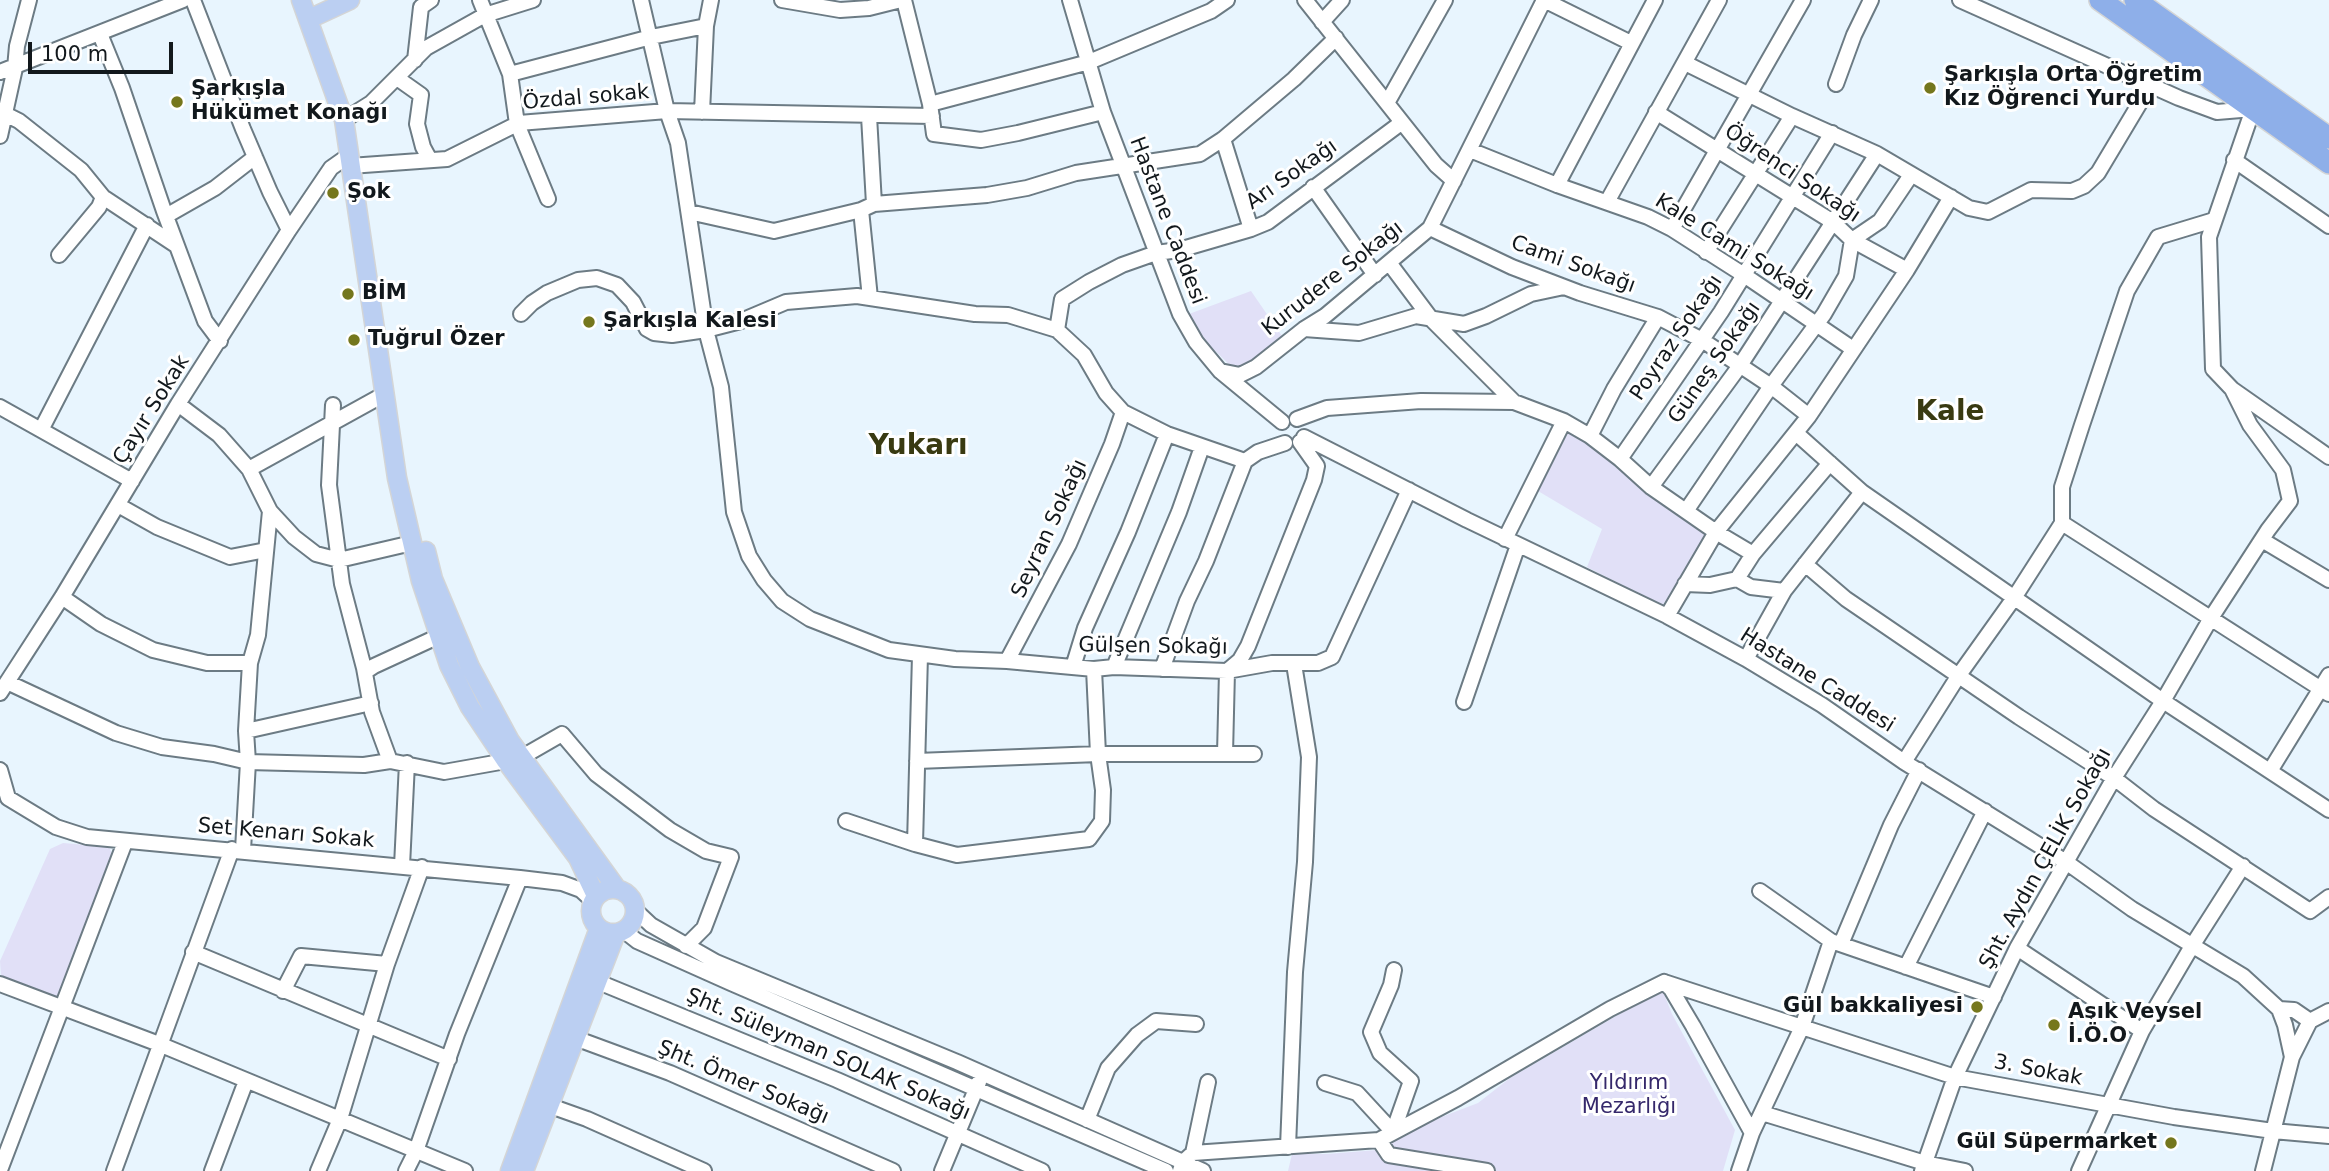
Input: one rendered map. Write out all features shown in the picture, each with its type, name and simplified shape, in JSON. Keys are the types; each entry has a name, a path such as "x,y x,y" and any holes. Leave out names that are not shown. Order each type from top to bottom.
{"highway":[{"path":"2100,0 2329,163"},
{"path":"2147,3 2329,138"}],"main road":[{"path":"301,0 344,120 397,478 421,581 449,665 470,707 617,889 632,899 635,911 632,922 612,930 543,1103 524,1171"},
{"path":"309,19 350,0"},
{"path":"383,395 433,579 470,667 514,759 578,858 594,899 592,918 612,930"},
{"path":"594,899 605,890 617,889"},
{"path":"510,1171 575,1038 612,930"}],"street":[{"path":"0,136 15,68 17,46 29,0"},
{"path":"0,72 183,0"},
{"path":"193,0 255,157 289,230"},
{"path":"415,60 421,7 431,0"},
{"path":"480,0 510,74 517,124 548,200"},
{"path":"344,120 371,103 426,48 485,15 533,0"},
{"name":"Gülşen Sokağı","path":"642,0 667,111 678,143 706,330 721,387 734,512 749,556 764,580 782,601 810,619 889,650 955,659 1094,669 1114,667 1227,671 1272,663 1318,663 1332,657 1409,490"},
{"path":"702,112 706,26 710,0"},
{"path":"782,0 840,10 869,8 902,0 931,110 934,134 981,139 1018,133 1103,112"},
{"name":"Hastane Caddesi","path":"1070,0 1103,112 1180,314 1196,342 1220,371 1259,406 1282,422"},
{"name":"Özdal sokak","path":"349,161 447,159 517,124 667,111 869,116 931,110 1089,62 1211,11 1227,0"},
{"path":"1305,0 1401,123 1436,165 1454,181"},
{"path":"1322,22 1342,0"},
{"path":"1387,103 1445,0"},
{"path":"1544,0 1631,43"},
{"name":"Kurudere Sokağı","path":"1220,371 1240,375 1256,367 1325,316 1430,228 1544,0"},
{"path":"1558,185 1655,0"},
{"path":"1607,202 1719,0"},
{"path":"1672,229 1803,0"},
{"path":"1836,84 1854,35 1871,0"},
{"path":"1960,0 2150,86 2217,112 2253,109 2208,237 2213,369 2232,389 2329,457"},
{"path":"510,74 651,37 706,26"},
{"path":"100,34 122,88 205,321 220,341"},
{"path":"689,212 774,231 868,207 987,195 1027,188 1076,173 1200,153 1223,139 1294,79 1336,38"},
{"path":"1685,63 1877,154 1969,208 1988,212 2031,190 2072,191 2084,186 2098,173 2150,86"},
{"path":"397,78 421,94 417,124 423,147 430,160"},
{"name":"Öğrenci Sokağı","path":"1656,112 1833,222 1852,240 1907,270"},
{"path":"5,114 19,121 81,170 103,197 177,246"},
{"path":"869,116 870,298"},
{"path":"1706,252 1792,116"},
{"name":"Arı Sokağı","path":"1057,330 1062,299 1122,265 1268,222 1401,123"},
{"name":"Poyraz Sokağı","path":"1620,458 1702,340 1832,133"},
{"path":"1223,139 1251,229"},
{"name":"Kale Cami Sokağı","path":"1469,150 1648,217 1672,229 1853,349"},
{"name":"Güneş Sokağı","path":"1651,488 1783,301 1877,154"},
{"path":"166,216 215,188 255,157"},
{"path":"2234,160 2329,226"},
{"name":"Çayır Sokak","path":"4,688 178,404 289,230 331,168 349,161"},
{"path":"1685,511 1771,386 1818,324 1846,276 1852,240 1880,221 1911,175"},
{"path":"1313,187 1375,275"},
{"path":"59,255 99,207 103,197"},
{"path":"1667,616 1716,532 1809,416 1907,270 1951,197"},
{"path":"1904,762 1959,675 2063,523 2062,487 2127,291 2158,237 2214,220"},
{"path":"41,430 147,225"},
{"name":"Cami Sokağı","path":"1430,228 1512,267 1658,317 1702,340 1771,386 1809,416"},
{"path":"1390,264 1432,320 1514,402"},
{"path":"521,314 531,303 547,293 578,280 597,278 617,285 633,302 647,329 654,333 672,335 741,321 786,302 857,296 975,314 1008,315 1057,330 1084,355 1106,393 1123,412 1167,434 1245,461"},
{"path":"1304,329 1359,333 1416,316 1464,324 1531,294 1565,287"},
{"path":"1590,436 1614,389 1658,317"},
{"name":"Şht. Aydın ÇELİK Sokağı","path":"1924,1167 1955,1077 2017,948 2113,778 2163,701 2211,618 2290,501 2283,470 2249,425 2232,389"},
{"path":"249,469 383,395"},
{"path":"1284,443 1278,431 1282,422 1327,408 1421,401 1514,402 1564,421 1590,436 1620,458 1651,488 1753,554"},
{"path":"178,404 219,435 249,469 270,511 294,537 316,554 339,560 412,543"},
{"path":"333,405 329,485 342,584 371,703 390,761"},
{"path":"0,407 132,481"},
{"name":"Seyran Sokağı","path":"1007,661 1069,544 1123,412"},
{"path":"1225,754 1227,671 1240,660 1248,646 1314,480 1317,466 1302,440 1305,429 1297,419"},
{"path":"1464,702 1512,542 1564,421"},
{"path":"1797,433 1862,492 2163,701 2329,810"},
{"path":"1073,667 1085,628 1167,434"},
{"path":"1162,669 1245,461 1258,452 1284,443 1293,445 1302,440"},
{"name":"Hastane Caddesi","path":"1302,440 1667,616 1746,659 1822,705 1904,762 2066,862 2132,909 2243,976 2279,1009"},
{"path":"1114,667 1179,512 1202,447"},
{"path":"1737,579 1753,554 1830,463"},
{"path":"1746,659 1784,591 1862,492"},
{"path":"118,505 157,527 230,557 266,550"},
{"path":"114,1171 193,952 237,850 248,762 246,731 250,663 258,635 270,511"},
{"path":"2063,523 2325,691"},
{"path":"2262,540 2329,580"},
{"path":"1805,564 1846,599 2310,911 2329,897"},
{"path":"1685,584 1710,584 1737,579 1751,587 1784,591"},
{"path":"62,597 100,624 153,650 207,663 250,663"},
{"path":"365,672 439,636"},
{"path":"915,844 920,655"},
{"path":"1288,1147 1295,972 1305,862 1309,757 1294,664"},
{"path":"846,821 957,855 1090,839 1102,821 1103,790 1098,754 1094,669"},
{"path":"2270,771 2325,691 2329,675"},
{"path":"4,688 116,733 162,747 248,762 364,765 390,761 444,772 514,759 562,734 596,774 670,830 706,850 731,857 704,928 686,946"},
{"path":"246,731 371,703"},
{"path":"917,761 1098,754 1254,754"},
{"path":"402,866 407,763"},
{"name":"Set Kenarı Sokak","path":"0,770 8,798 56,827 87,838 422,867 562,883 594,899"},
{"path":"1739,1171 1752,1133 1802,1027 1836,943 1919,770"},
{"path":"1906,967 1985,811"},
{"path":"0,1170 125,842"},
{"path":"2079,1171 2142,1031 2192,946 2244,866"},
{"path":"318,1171 341,1119 387,964 422,867"},
{"path":"407,1171 520,878"},
{"path":"1760,891 1836,943 1994,997"},
{"path":"635,911 651,925 686,946 979,1081 1166,1171"},
{"path":"612,930 719,978 1087,1121 1203,1171"},
{"path":"2017,948 2142,1031"},
{"path":"193,952 449,1059"},
{"path":"283,991 301,956 387,964"},
{"path":"1393,1132 1411,1081 1380,1053 1371,1032 1391,985 1394,970"},
{"name":"Şht. Süleyman SOLAK Sokağı","path":"596,981 837,1080 1042,1171"},
{"path":"1185,1162 1288,1147 1379,1140 1458,1098 1610,1009 1664,982 1693,1026 1752,1133"},
{"name":"3. Sokak","path":"1664,982 1955,1077 2108,1105 2273,1131 2329,1136"},
{"path":"0,984 159,1044 465,1171"},
{"path":"2292,1057 2286,1025 2279,1009 2294,1010 2310,1021"},
{"path":"2263,1171 2292,1057 2310,1021 2329,1011"},
{"path":"1087,1121 1108,1068 1137,1035 1156,1021 1196,1024"},
{"name":"Şht. Ömer Sokağı","path":"575,1038 670,1073 893,1171"},
{"path":"212,1171 246,1081"},
{"path":"942,1171 979,1081"},
{"path":"1185,1162 1208,1083"},
{"path":"1325,1083 1357,1093 1393,1132"},
{"path":"543,1103 587,1119 704,1171"},
{"path":"1762,1113 1924,1167 1965,1171"},
{"path":"1379,1140 1389,1156 1487,1171"}],"green space":[{"path":"1251,291 1282,336 1240,375 1201,337 1189,314"},
{"path":"1568,433 1581,437 1614,458 1634,482 1707,535 1662,606 1587,567 1602,529 1538,491"},
{"path":"63,843 109,847 114,858 61,995 55,998 1,976 0,961 50,849"},
{"name":"Yıldırım Mezarlığı","path":"1662,989 1672,1014 1735,1130 1723,1171 1288,1171 1292,1154 1377,1150 1423,1124 1478,1103 1510,1078"}],"place":[{"name":"Şarkışla Orta Öğretim Kız Öğrenci Yurdu","path":"1930,88"},
{"name":"Şarkışla Hükümet Konağı","path":"177,102"},
{"name":"Şok","path":"333,193"},
{"name":"BİM","path":"348,294"},
{"name":"Şarkışla Kalesi","path":"589,322"},
{"name":"Tuğrul Özer","path":"354,340"},
{"name":"Gül bakkaliyesi","path":"1977,1007"},
{"name":"Aşık Veysel İ.Ö.O","path":"2054,1025"},
{"name":"Gül Süpermarket","path":"2171,1143"}],"district":[{"name":"Kale","path":"1950,413"},
{"name":"Yukarı","path":"918,447"}]}
